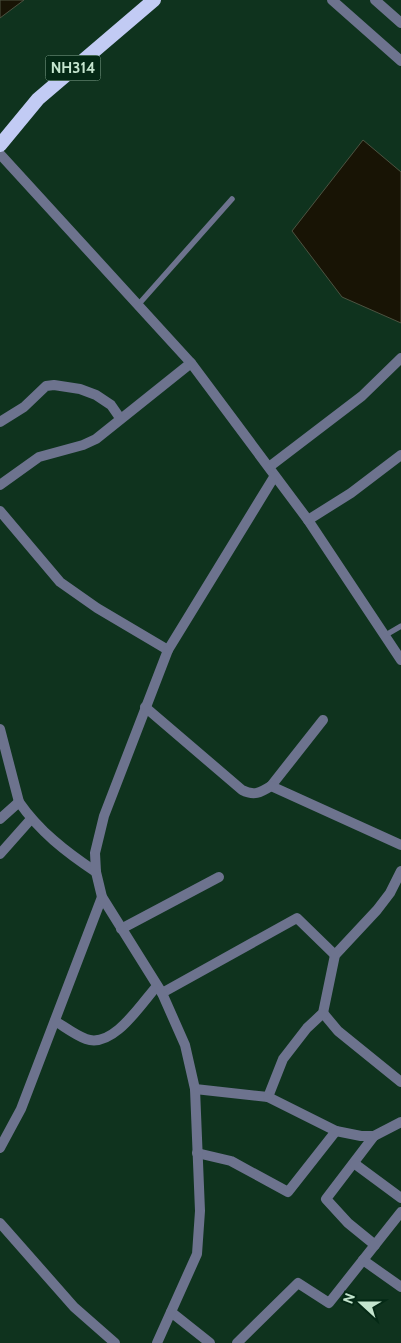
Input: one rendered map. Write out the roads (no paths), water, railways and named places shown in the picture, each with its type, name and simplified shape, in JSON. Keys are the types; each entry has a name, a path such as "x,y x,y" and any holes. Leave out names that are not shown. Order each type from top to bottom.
{"highway":[{"name":"NH314","path":"0,145 38,99 154,0"}],"street":[{"path":"332,0 401,61"},
{"path":"375,0 401,23"},
{"path":"0,154 191,363 269,467 274,477 308,520 401,660"},
{"path":"0,485 39,457 83,445 96,439 191,363"},
{"path":"269,467 362,396 399,365"},
{"path":"0,422 32,402 46,386 54,384 80,389 96,396 111,405 120,418"},
{"path":"308,520 351,493 401,454"},
{"path":"157,1343 197,1254 200,1211 196,1089 186,1045 160,990 102,897 96,872 95,853 98,836 168,650 274,477"},
{"path":"0,511 60,582 97,608 168,650"},
{"path":"145,707 242,790 255,794 271,786 323,720"},
{"path":"0,730 2,753 19,802 31,818 61,847 96,872"},
{"path":"271,786 401,845"},
{"path":"0,819 19,802"},
{"path":"0,854 31,818"},
{"path":"268,1096 283,1059 307,1028 322,1013 335,955 377,910 390,893 401,871"},
{"path":"121,928 219,877"},
{"path":"0,1148 21,1109 102,897"},
{"path":"55,1021 85,1038 106,1039 160,990 297,918 335,955"},
{"path":"322,1013 338,1031 401,1082"},
{"path":"196,1089 268,1096 336,1132 374,1136"},
{"path":"375,1245 348,1223 326,1199 355,1164 374,1136 401,1122"},
{"path":"197,1153 218,1156 231,1161 288,1192 336,1132"},
{"path":"355,1164 401,1198"},
{"path":"237,1343 298,1283 329,1303 401,1212"},
{"path":"0,1223 74,1307 115,1343"},
{"path":"363,1260 401,1287"},
{"path":"171,1312 210,1343"}],"lane":[{"path":"138,305 232,199"},
{"path":"384,636 401,626"}]}
